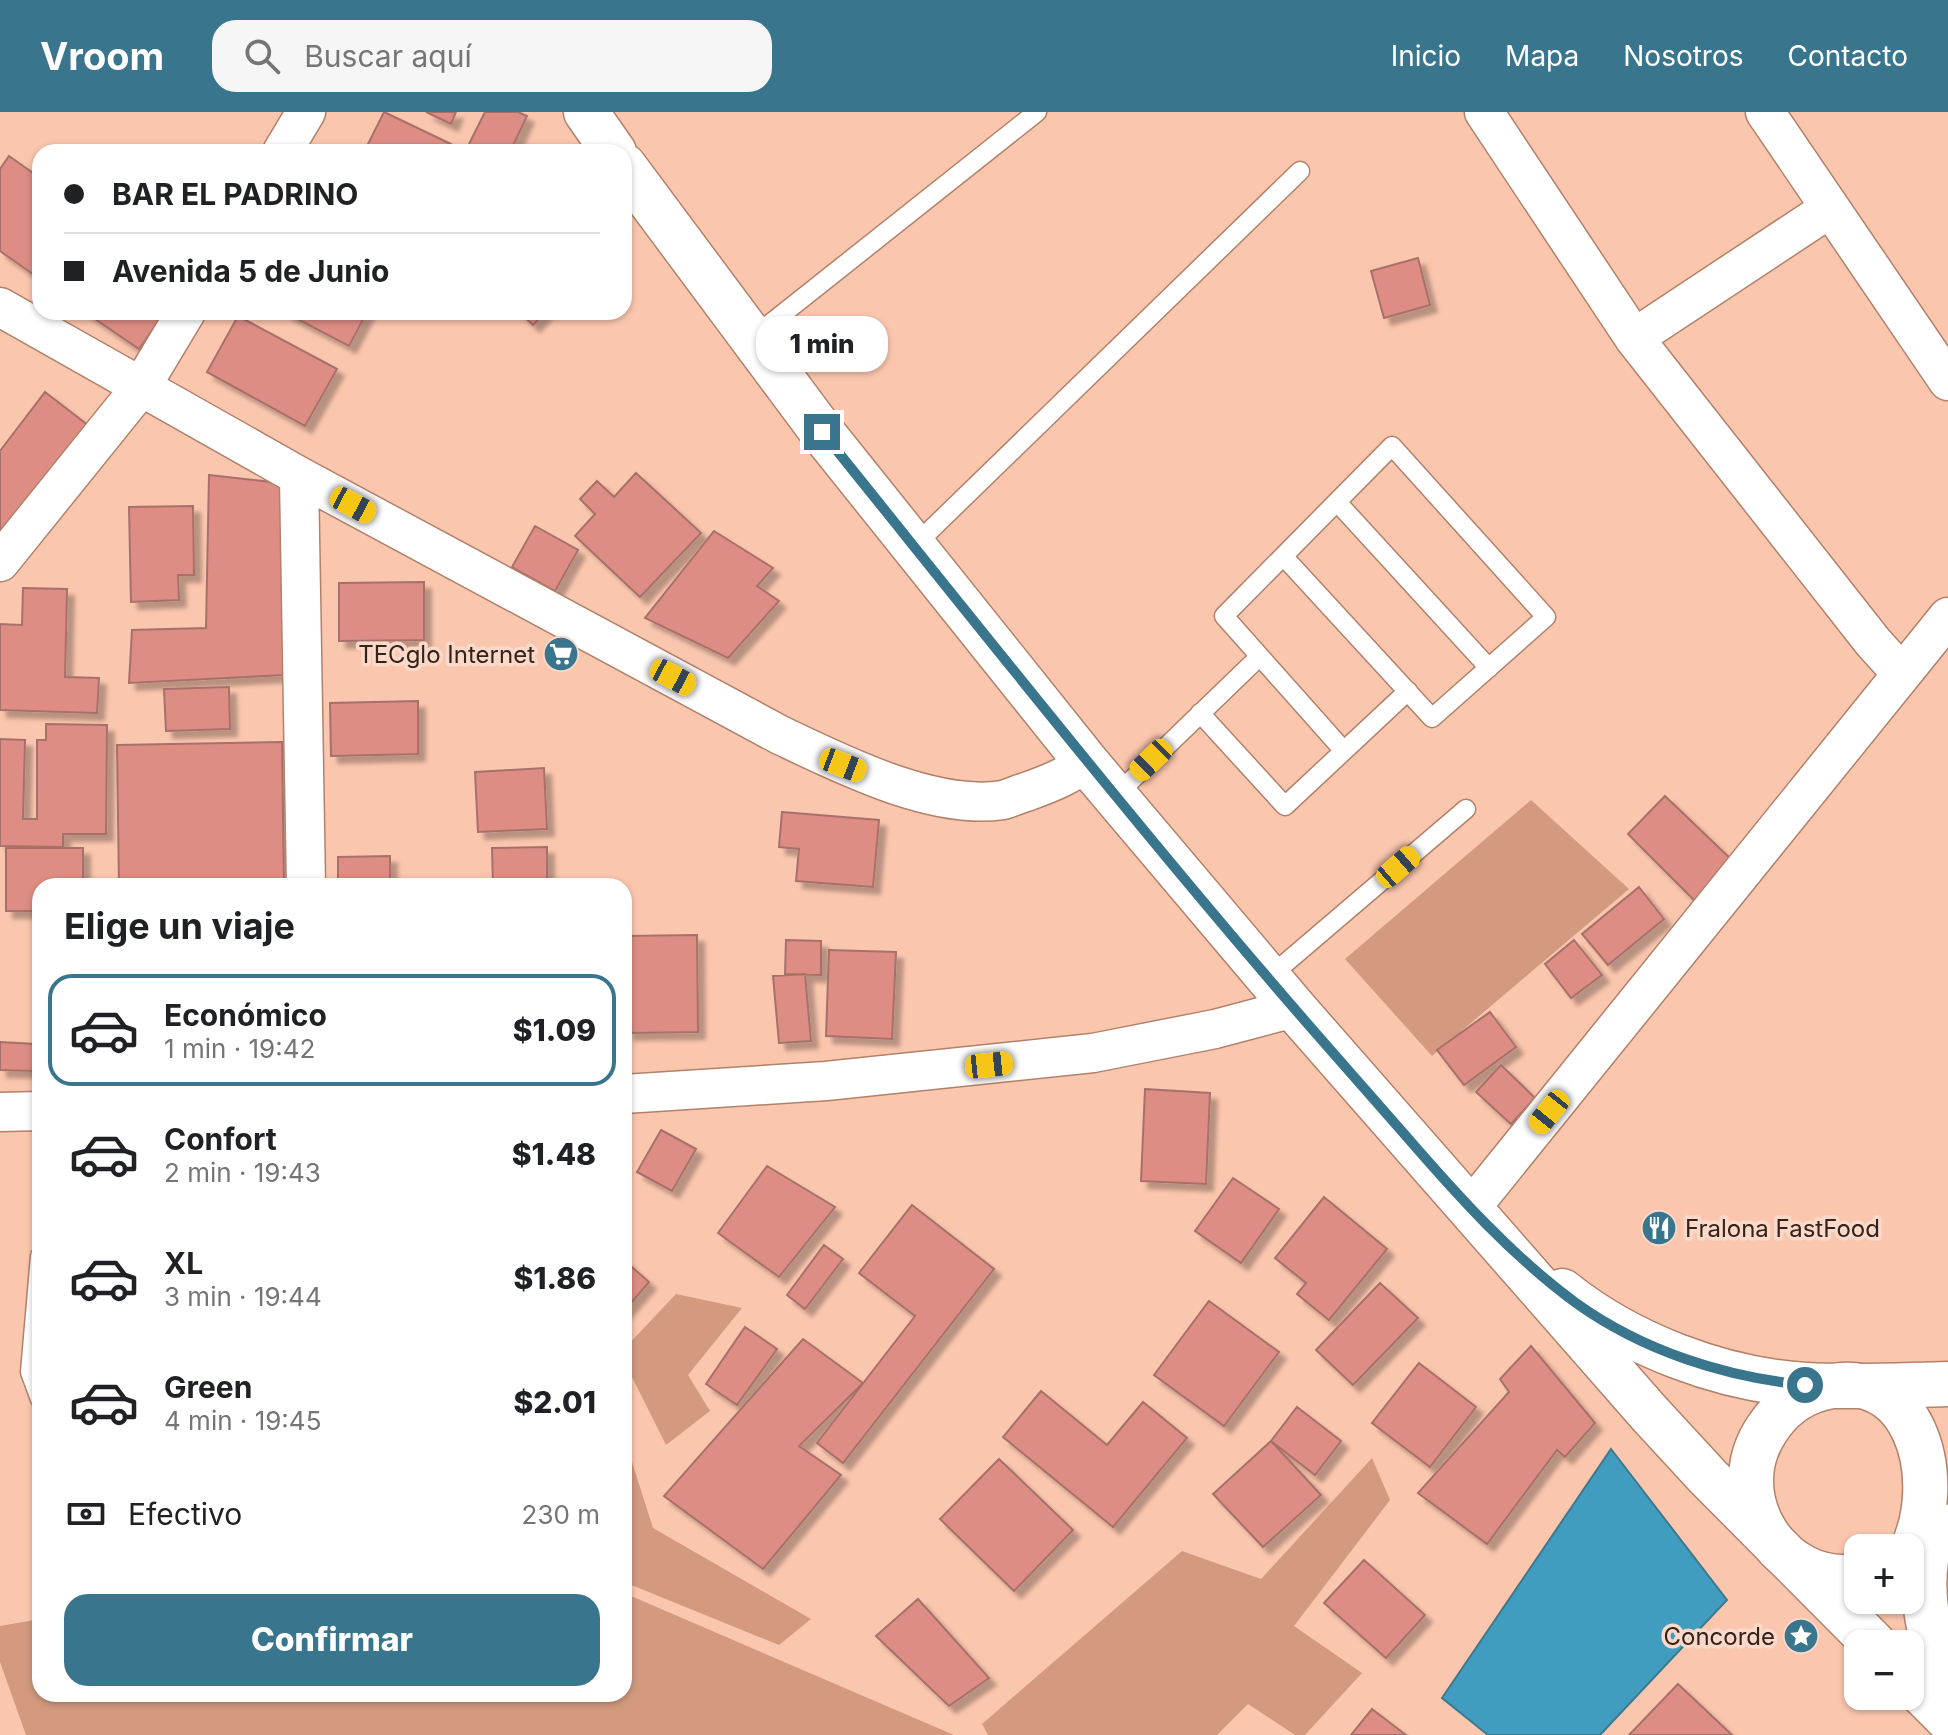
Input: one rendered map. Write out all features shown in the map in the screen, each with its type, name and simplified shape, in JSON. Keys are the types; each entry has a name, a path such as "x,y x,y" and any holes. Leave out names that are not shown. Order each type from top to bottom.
{"main road":[{"path":"586,112 608,144"},
{"path":"632,177 822,432 1101,779 1281,993 1649,1413 1860,1630"},
{"path":"1470,1209 1577,1304 1616,1327 1682,1358 1727,1373 1768,1381 1846,1386 1948,1384"},
{"path":"1844,1576 1829,1576 1807,1569 1780,1550 1760,1523 1752,1502 1750,1479 1753,1457 1775,1417 1792,1402 1812,1391 1846,1386 1879,1391 1899,1400 1930,1431 1939,1452 1943,1473 1942,1510 1926,1555 1926,1612 1932,1644 1948,1684"},
{"path":"1924,1538 1942,1510"},
{"path":"1924,1695 1948,1719"}],"street":[{"path":"287,144 306,112"},
{"path":"1484,112 1634,338 1863,630 1902,674"},
{"path":"1765,112 1948,381"},
{"path":"1634,338 1829,209"},
{"path":"0,307 299,476 780,735 843,765 896,785 958,800 1003,800 1059,780 1101,779"},
{"path":"0,562 141,387 181,320"},
{"path":"299,476 306,878"},
{"path":"1470,1209 1948,617"},
{"path":"632,1093 826,1081 1093,1053 1215,1029 1281,993"},
{"path":"0,1112 32,1111"}],"lane":[{"path":"751,339 1037,112"},
{"path":"914,546 1300,171"},
{"path":"1284,557 1432,718 1546,617 1392,446 1224,616 1344,751"},
{"path":"1337,502 1489,668"},
{"path":"1101,779 1200,713 1259,657"},
{"path":"1200,713 1285,806 1408,691"},
{"path":"1281,993 1466,809"},
{"path":"32,1349 32,1377"}],"shaded area":[{"path":"1531,800 1629,889 1432,1056 1345,959"},
{"path":"676,1294 742,1308 688,1375 710,1411 666,1445 632,1377 632,1341"},
{"path":"1372,1458 1390,1500 1294,1626 1362,1673 1305,1735 1295,1735 1248,1704 1217,1735 988,1735 982,1724 1182,1551 1261,1579"},
{"path":"632,1462 653,1528 811,1619 779,1645 632,1585"},
{"path":"632,1596 954,1735 26,1735 0,1662 0,1626 32,1620 32,1702 632,1702"}],"water":[{"path":"1611,1449 1727,1600 1600,1735 1488,1735 1442,1698"}],"building":[{"path":"384,112 451,144 368,144"},
{"path":"426,112 456,112 451,124"},
{"path":"485,112 518,112 527,116 514,144 469,144"},
{"path":"9,156 32,172 32,273 0,251 0,169"},
{"path":"1418,258 1430,305 1384,318 1371,271"},
{"path":"97,320 159,320 139,349"},
{"path":"236,320 245,320 337,369 305,426 207,372"},
{"path":"299,320 363,320 349,346"},
{"path":"45,392 89,426 5,535 0,531 0,451"},
{"path":"636,473 701,533 640,597 575,536 595,514 580,499 597,481 614,497"},
{"path":"209,475 281,483 286,601 283,675 129,683 132,630 206,628"},
{"path":"193,506 194,575 178,575 179,600 131,602 129,507"},
{"path":"535,526 578,550 555,591 512,567"},
{"path":"714,531 773,568 757,586 779,601 728,658 645,618"},
{"path":"424,582 424,640 339,641 339,583"},
{"path":"23,588 67,589 65,677 99,678 97,713 0,710 0,624 22,625"},
{"path":"229,687 230,729 166,731 164,689"},
{"path":"418,701 418,754 331,756 330,703"},
{"path":"46,724 107,725 106,834 63,834 63,847 0,846 0,739 25,740 23,819 37,819 37,740 46,740"},
{"path":"282,742 284,878 119,878 117,745"},
{"path":"544,768 547,829 478,832 475,772"},
{"path":"1665,796 1735,863 1696,902 1628,834"},
{"path":"782,812 879,820 873,887 796,881 799,849 779,847"},
{"path":"547,847 547,878 493,878 492,848"},
{"path":"6,848 83,848 83,878 32,878 32,911 6,911"},
{"path":"390,856 390,878 338,878 338,857"},
{"path":"1639,887 1664,919 1608,965 1582,934"},
{"path":"697,935 698,1032 632,1033 632,936"},
{"path":"786,940 821,941 821,975 785,974"},
{"path":"1574,940 1602,975 1571,998 1545,964"},
{"path":"829,950 896,952 892,1039 826,1036"},
{"path":"805,974 811,1041 779,1043 773,976"},
{"path":"1490,1012 1516,1047 1464,1085 1437,1050"},
{"path":"0,1042 32,1044 32,1071 0,1070"},
{"path":"1501,1065 1535,1098 1511,1124 1476,1092"},
{"path":"1145,1089 1210,1093 1206,1184 1141,1181"},
{"path":"661,1130 696,1149 672,1191 637,1172"},
{"path":"767,1166 835,1207 779,1277 718,1233"},
{"path":"1233,1178 1279,1209 1241,1263 1195,1231"},
{"path":"1324,1197 1387,1249 1329,1320 1297,1294 1306,1283 1275,1258"},
{"path":"912,1205 994,1269 843,1463 817,1443 915,1316 859,1273"},
{"path":"824,1245 843,1259 805,1309 787,1295"},
{"path":"632,1267 649,1282 632,1302"},
{"path":"1380,1283 1418,1318 1353,1385 1316,1350"},
{"path":"1209,1301 1279,1352 1224,1426 1154,1375"},
{"path":"745,1327 777,1349 737,1405 706,1384"},
{"path":"803,1339 863,1383 799,1446 841,1475 763,1569 664,1496"},
{"path":"1531,1346 1595,1423 1565,1457 1557,1450 1487,1544 1418,1493 1509,1392 1500,1379"},
{"path":"1419,1363 1476,1407 1430,1467 1372,1423"},
{"path":"1041,1391 1107,1445 1143,1402 1187,1438 1113,1527 1003,1437"},
{"path":"1297,1407 1341,1441 1315,1475 1271,1441"},
{"path":"1271,1441 1321,1495 1263,1547 1213,1494"},
{"path":"999,1459 1073,1530 1014,1591 940,1519"},
{"path":"1364,1560 1425,1615 1386,1658 1324,1603"},
{"path":"918,1599 989,1678 949,1706 876,1636"},
{"path":"1678,1684 1732,1735 1629,1735"},
{"path":"1372,1709 1406,1735 1351,1735"}],"place":[{"name":"TECglo Internet","path":"561,654"},
{"name":"Fralona FastFood","path":"1659,1228"},
{"name":"Concorde","path":"1801,1636"}],"route":[{"path":"822,432 1087,763 1294,1008 1470,1209 1577,1304 1616,1327 1682,1358 1727,1373 1805,1385"}]}
